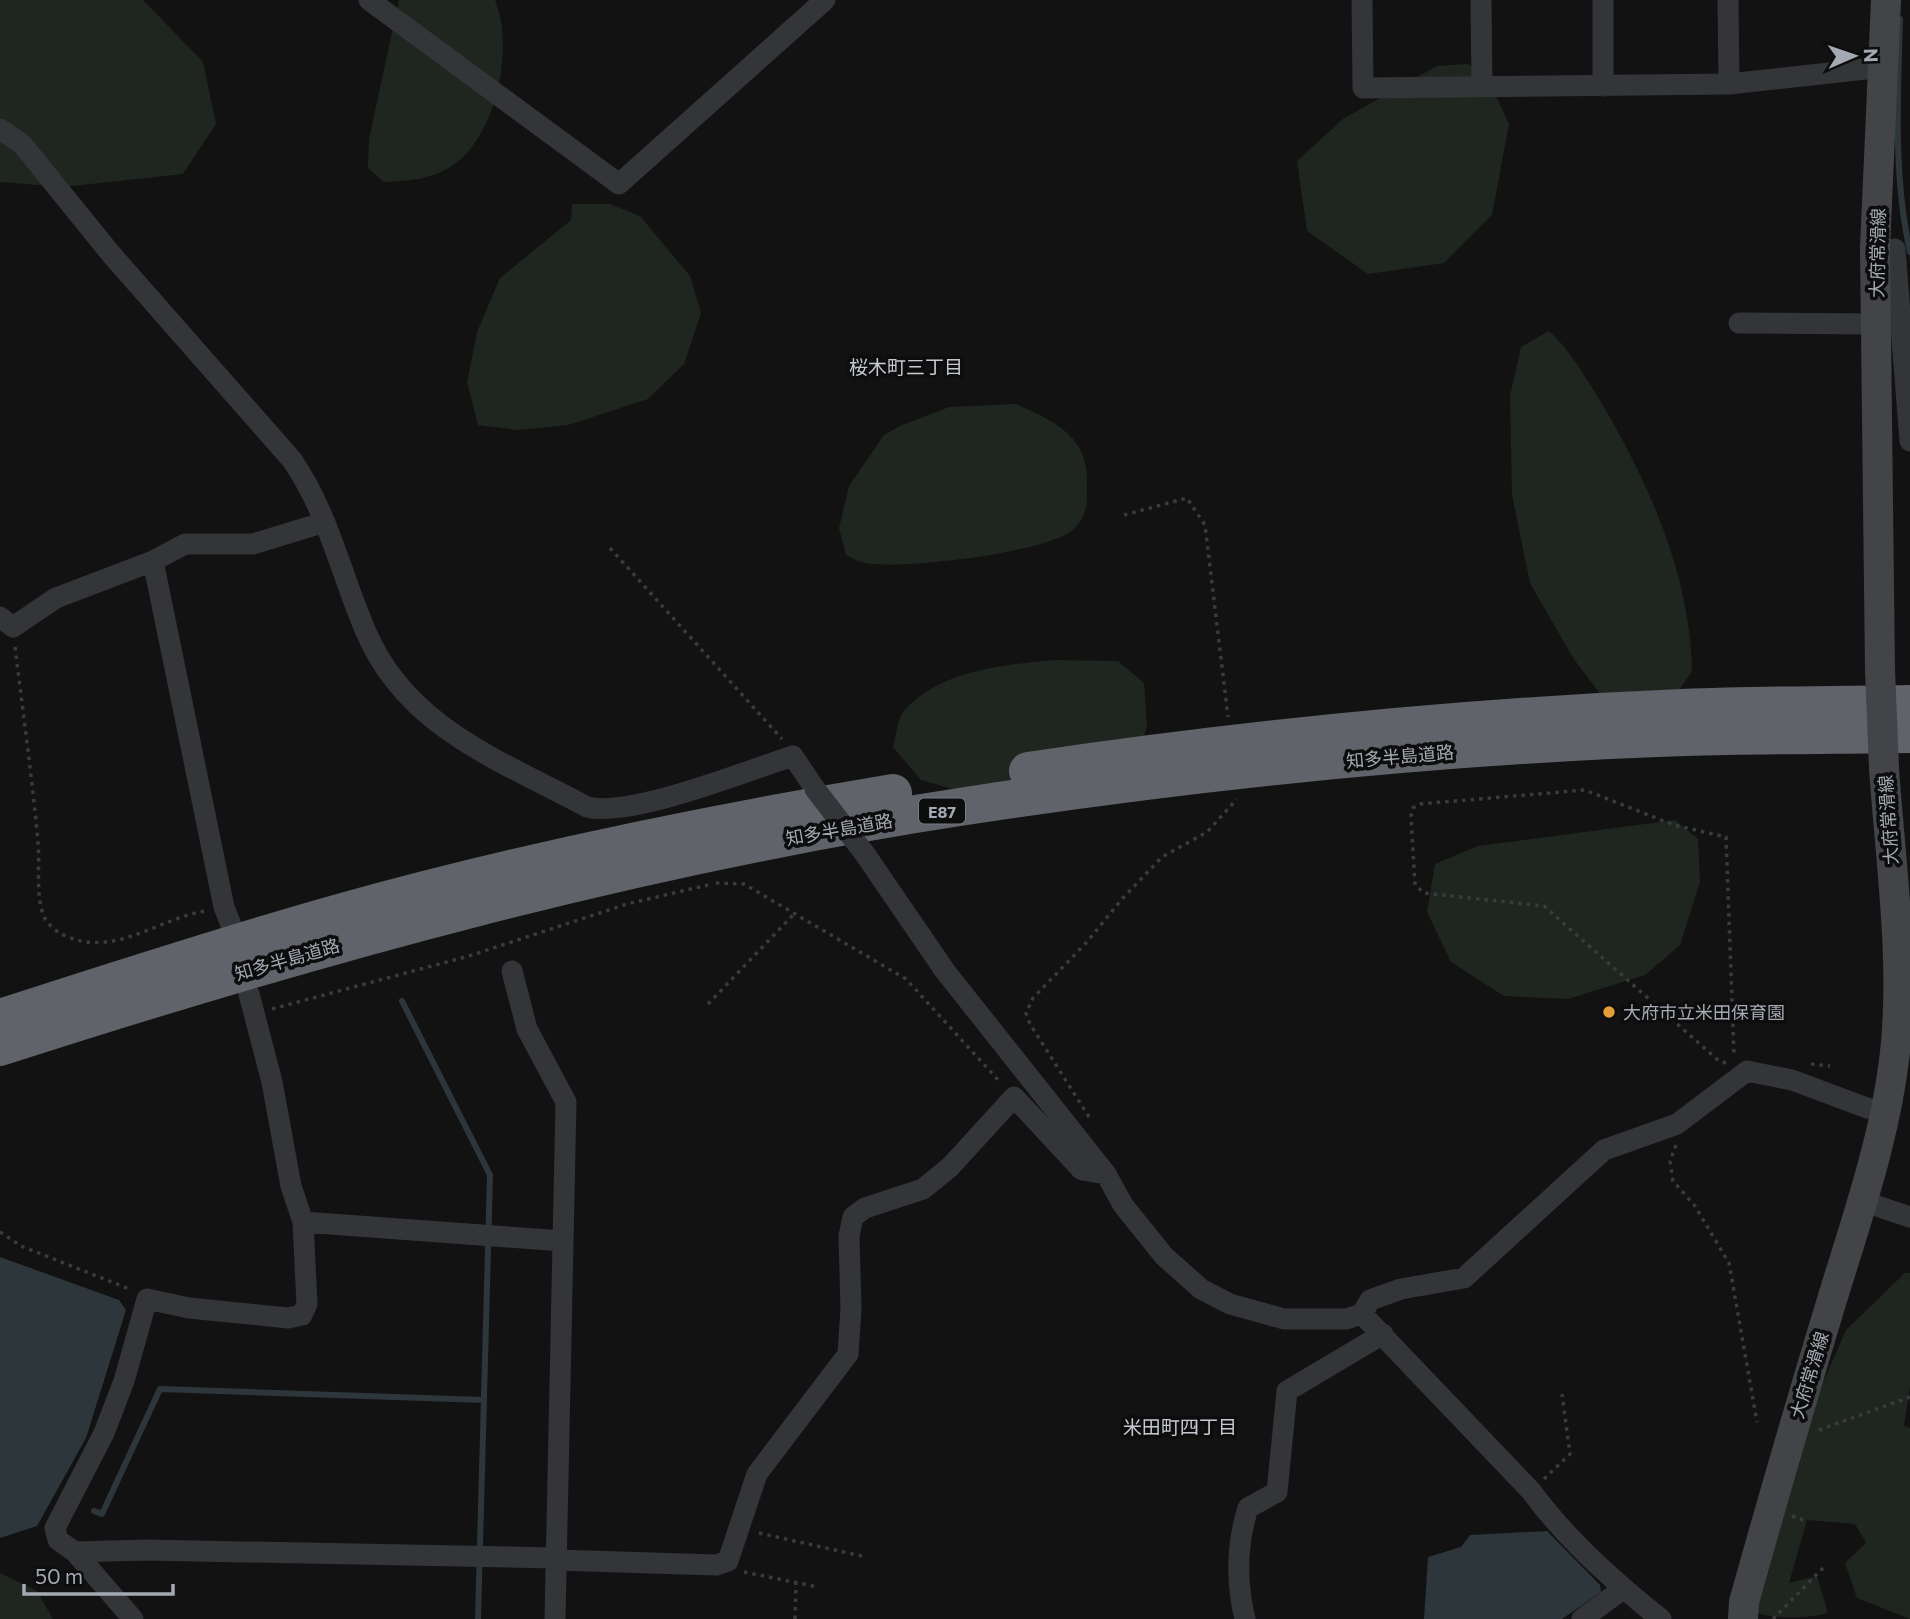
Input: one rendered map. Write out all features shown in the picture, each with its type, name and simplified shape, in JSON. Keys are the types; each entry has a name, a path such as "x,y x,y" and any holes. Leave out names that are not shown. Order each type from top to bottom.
{"highway":[{"name":"知多半島道路","path":"0,1018 340,913 537,863 760,815 960,782 1167,751 1411,725 1683,708 1910,704"},
{"name":"知多半島道路","path":"0,1047 347,941 544,890 765,843 963,807 1185,777 1428,753 1683,737 1910,734"}],"main road":[{"name":"大府常滑線","path":"1743,1619 1744,1602 1791,1433 1862,1201 1886,1111 1896,1044 1899,986 1880,670 1876,324 1893,249 1884,67 1886,0"}],"street":[{"path":"369,0 619,184 825,0"},
{"path":"1362,0 1363,88 1729,84 1884,67"},
{"path":"1481,0 1482,87"},
{"path":"1603,0 1603,86"},
{"path":"1728,0 1729,84"},
{"path":"0,129 22,144 111,254 292,460 308,483 325,522 366,632 398,687 427,717 455,737 587,807 612,810 637,805 793,756 865,854 945,971 1106,1174 1124,1205 1164,1256 1201,1289 1230,1304 1284,1319 1346,1319 1362,1314 1370,1300 1401,1289 1464,1278 1604,1150 1673,1125 1748,1072 1792,1080 1867,1108 1886,1111"},
{"path":"1893,249 1910,441"},
{"path":"1739,323 1876,324"},
{"path":"6,622 56,597 152,561 185,544 253,544 325,522"},
{"path":"152,561 227,916"},
{"path":"512,971 527,1029 566,1102 555,1619"},
{"path":"133,1619 75,1552 58,1540 55,1528 104,1433 124,1381 147,1299 288,1318 302,1315 307,1304 303,1222 291,1186 249,994"},
{"path":"75,1552 146,1550 716,1565 728,1561 757,1475 848,1354 852,1309 849,1236 853,1217 865,1208 923,1189 950,1167 1014,1097 1082,1170 1106,1174"},
{"path":"1862,1201 1910,1217"},
{"path":"303,1222 563,1241"},
{"path":"1362,1314 1531,1491 1546,1511 1623,1589 1661,1619"},
{"path":"1245,1619 1241,1602 1239,1537 1248,1508 1277,1492 1287,1391 1383,1334"},
{"path":"1582,1619 1623,1589"}],"path":[{"path":"1124,515 1187,498 1205,525 1229,726"},
{"path":"610,548 785,742 793,756"},
{"path":"6,622 38,844 41,910 47,924 77,940 106,942 131,936 168,920 227,916"},
{"path":"1586,790 1674,825 1726,838 1734,1066 1719,1061 1544,905 1424,893 1415,886 1411,816 1413,808 1420,804 1586,790"},
{"path":"1093,1123 1030,1024 1027,1013 1033,998 1162,857 1207,832 1234,805 1237,793"},
{"path":"255,1015 469,956 627,904 715,883 744,884 891,969 917,989 1014,1097"},
{"path":"708,1004 794,913"},
{"path":"1673,1125 1677,1139 1670,1174 1695,1206 1729,1263 1757,1422"},
{"path":"0,1232 21,1246 122,1285 147,1299"},
{"path":"1531,1491 1570,1454 1562,1394"},
{"path":"1817,1432 1910,1397"},
{"path":"739,1529 866,1558"},
{"path":"728,1561 741,1572 818,1587"},
{"path":"1773,1619 1823,1568"},
{"path":"795,1619 796,1583"}],"shaded area":[{"path":"0,0 143,0 203,62 216,124 183,174 63,187 0,182"},
{"path":"399,0 495,0 501,20 502,68 489,117 464,156 432,176 384,182 368,168 369,139"},
{"path":"1467,64 1484,70 1509,124 1492,215 1444,263 1368,274 1307,231 1297,161 1343,119 1437,66"},
{"path":"572,204 610,204 640,216 690,276 701,313 684,364 648,399 568,425 518,430 478,425 467,382 477,332 500,278 571,220"},
{"path":"1549,331 1577,364 1610,418 1661,522 1683,596 1690,634 1692,671 1670,704 1604,699 1573,658 1530,583 1512,495 1510,396 1521,347"},
{"path":"1016,404 1054,423 1074,440 1081,450 1087,479 1087,500 1085,512 1074,529 1036,545 936,562 878,564 859,561 846,555 839,528 849,486 884,435 949,407"},
{"path":"1054,660 1118,661 1144,683 1147,726 1128,793 970,794 921,780 893,747 898,723 904,711 935,686 973,672"},
{"path":"1675,820 1698,839 1700,882 1680,945 1645,975 1568,999 1504,996 1451,962 1427,912 1435,864 1478,846"},
{"path":"0,1257 119,1300 126,1310 86,1438 37,1526 0,1538"},
{"path":"1905,1273 1910,1273 1910,1386 1904,1426 1910,1428 1910,1619 1857,1598 1845,1563 1866,1543 1855,1524 1807,1520 1789,1583 1817,1576 1828,1613 1790,1617 1754,1612 1811,1410 1846,1330"},
{"path":"1547,1531 1600,1585 1601,1592 1562,1619 1424,1619 1428,1557 1461,1547 1470,1535"},
{"path":"0,1573 37,1591 53,1619 0,1619"}],"waterway":[{"path":"1900,19 1899,165 1910,252"},
{"path":"402,1001 490,1175 478,1619"},
{"path":"94,1511 102,1514 160,1389 484,1400"}],"place":[{"name":"大府市立米田保育園","path":"1609,1012"}],"district":[{"name":"桜木町三丁目","path":"906,366"},
{"name":"米田町四丁目","path":"1180,1426"}]}
